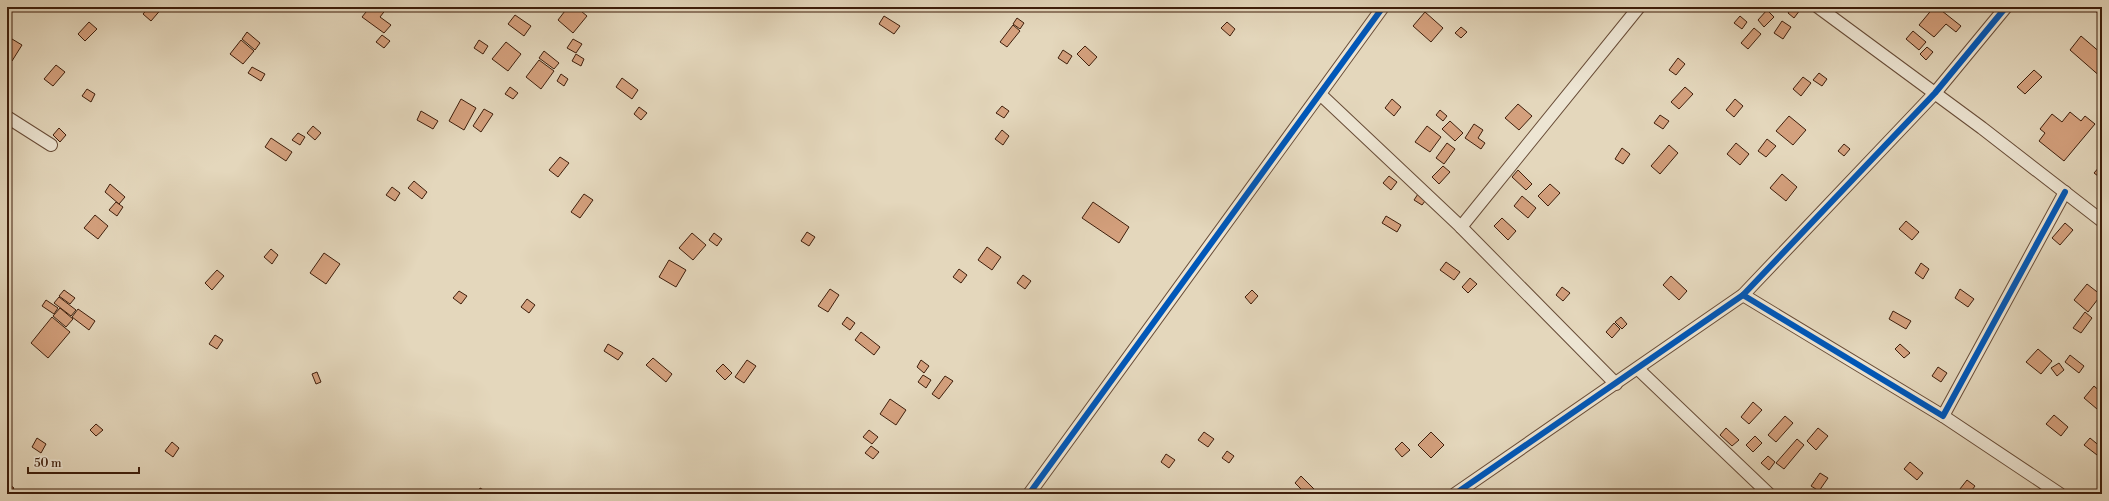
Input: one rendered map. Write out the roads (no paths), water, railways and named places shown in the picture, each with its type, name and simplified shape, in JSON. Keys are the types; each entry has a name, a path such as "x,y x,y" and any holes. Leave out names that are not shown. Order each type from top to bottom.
{"street":[{"path":"1029,494 1383,7"},
{"path":"1461,227 1639,7"},
{"path":"1818,7 1935,93 2102,221"},
{"path":"1455,494 1743,295 1935,93 2006,7"},
{"path":"1320,94 1461,227 1616,384"},
{"path":"7,117 51,145"},
{"path":"1942,416 2065,192"},
{"path":"1743,295 1942,416 2060,494"},
{"path":"1638,369 1769,494"}]}
